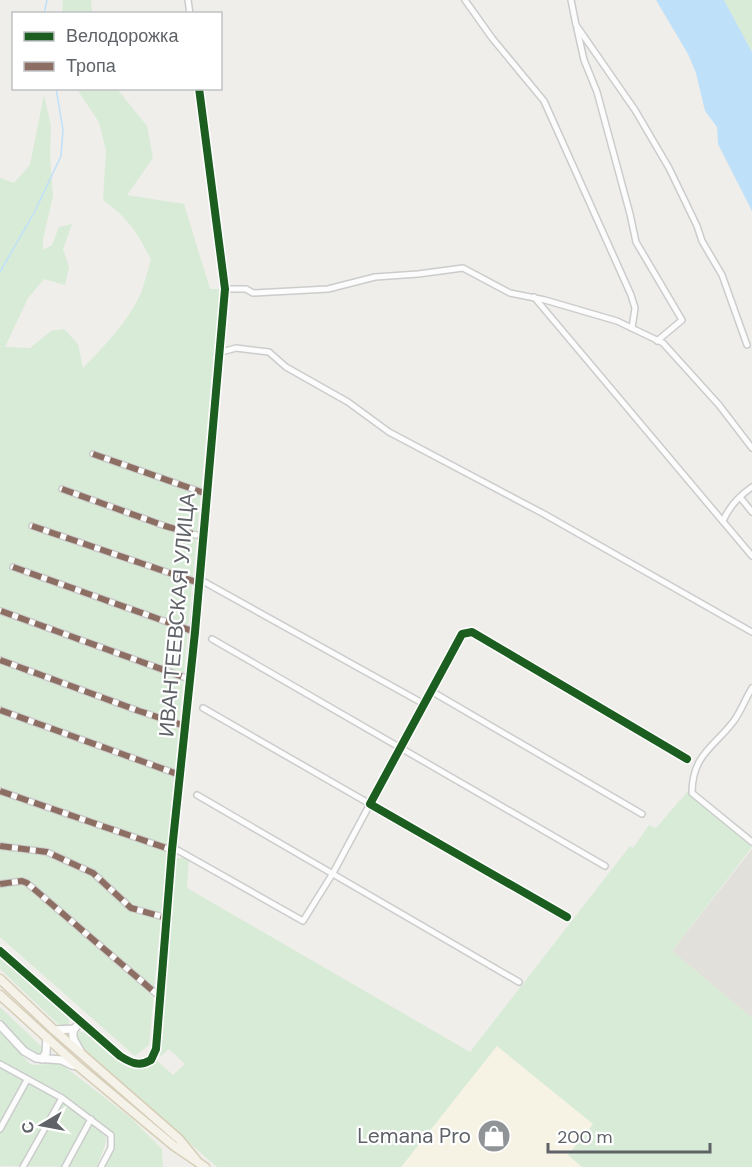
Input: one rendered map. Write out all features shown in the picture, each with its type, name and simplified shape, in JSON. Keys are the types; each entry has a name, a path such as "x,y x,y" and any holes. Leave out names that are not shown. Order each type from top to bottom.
{"main road":[{"path":"0,979 179,1139 201,1164"},
{"path":"0,995 78,1066 174,1146 201,1164"}],"street":[{"path":"465,0 492,38 544,101 631,295 635,308 632,328"},
{"path":"571,0 584,60 597,92 636,242 682,320 657,341"},
{"path":"576,25 635,110 669,168 702,241 722,275 747,345"},
{"name":"ИВАНТЕЕВСКАЯ УЛИЦА","path":"81,1022 130,1063 146,1063 151,1060 156,1049 172,848 195,632 225,289 199,90"},
{"path":"225,289 246,289 253,294 328,289 375,277 463,268 510,293 534,297 617,321 663,343 719,405 752,448"},
{"path":"534,297 752,556"},
{"path":"219,353 236,348 269,352 286,367 348,402 388,432 544,514 752,632"},
{"path":"93,454 207,494"},
{"path":"723,521 728,511 752,487"},
{"path":"62,489 165,526 203,537"},
{"path":"740,497 752,512"},
{"path":"32,526 199,581 424,704"},
{"path":"13,567 195,632"},
{"path":"1,611 189,679"},
{"path":"0,791 172,848 303,921 333,873 402,749 462,634 472,632 687,759"},
{"path":"212,639 605,866"},
{"path":"0,660 185,726"},
{"path":"752,688 730,727 703,754 692,780 692,793 752,843"},
{"path":"431,691 642,814"},
{"path":"203,708 567,917"},
{"path":"0,710 180,775"},
{"path":"197,795 519,982"},
{"path":"0,846 47,852 93,873 131,908 167,918"},
{"path":"0,884 22,881 27,883 159,996"},
{"path":"0,951 81,1022 72,1033 80,1051"},
{"path":"0,1025 24,1051 36,1058 62,1060 78,1066"},
{"path":"54,1029 74,1029"},
{"path":"42,1059 45,1053 46,1037"},
{"path":"0,1064 62,1098 111,1135 111,1148 101,1167"},
{"path":"0,1129 27,1080"},
{"path":"23,1167 62,1098"},
{"path":"65,1167 91,1119"}],"shaded area":[{"path":"752,849 752,1018 672,951"},
{"path":"497,1046 594,1125 568,1155 582,1167 401,1167"}],"green space":[{"path":"63,0 91,0 92,12 62,12"},
{"path":"724,0 752,0 752,52 725,2"},
{"path":"78,90 118,90 147,126 153,158 127,195 184,204 210,289 220,289 149,1045 135,1056 0,937 0,178 14,183 30,165 44,95 51,126 50,155 53,196 43,239 43,250 52,245 59,227 72,224 63,249 69,267 65,285 44,279 28,298 5,347 30,348 51,331 64,329 78,344 83,368 109,341 133,308 143,287 151,260 132,227 103,200 106,151 99,122"},
{"path":"688,791 692,797 752,847 672,951 752,1018 752,1167 582,1167 568,1155 593,1124 497,1046 401,1167 217,1167 83,1050 75,1039 76,1032 83,1032 113,1057 134,1068 147,1068 156,1060 173,1075 185,1064 169,1049 161,1056 157,1054 175,860 189,858 187,888 470,1052 630,846 633,848 649,825 656,828"},
{"path":"0,957 69,1019 69,1027 65,1028 57,1023 0,969"},
{"path":"0,1007 42,1047 44,1051 41,1055 23,1047 0,1021"},
{"path":"0,1031 30,1064 60,1063 132,1119 162,1149 163,1167 105,1167 113,1148 113,1133 63,1094 0,1061"},
{"path":"0,1066 69,1106 106,1137 97,1167 0,1166"}],"water":[{"path":"656,0 724,0 752,52 752,211 718,144 717,127 705,111 696,73 688,54"}],"waterway":[{"path":"44,12 47,0"},
{"path":"0,272 35,211 61,156 63,130 56,90"}],"marked path":[{"path":"93,454 207,494"},
{"path":"62,489 165,526 203,537"},
{"path":"32,526 199,583"},
{"path":"13,567 195,632"},
{"path":"1,611 189,679"},
{"path":"0,660 185,726"},
{"path":"0,710 180,775"},
{"path":"0,791 172,850"},
{"path":"0,846 47,852 93,873 131,908 167,918"},
{"path":"0,884 22,881 27,883 159,996"}],"cycle path":[{"path":"0,951 120,1056 135,1063 151,1060 156,1049 172,850 195,632 225,289 199,90"},
{"path":"567,917 370,804 462,634 472,632 687,759"}],"place":[{"name":"Lemana Pro","path":"494,1136"}]}
